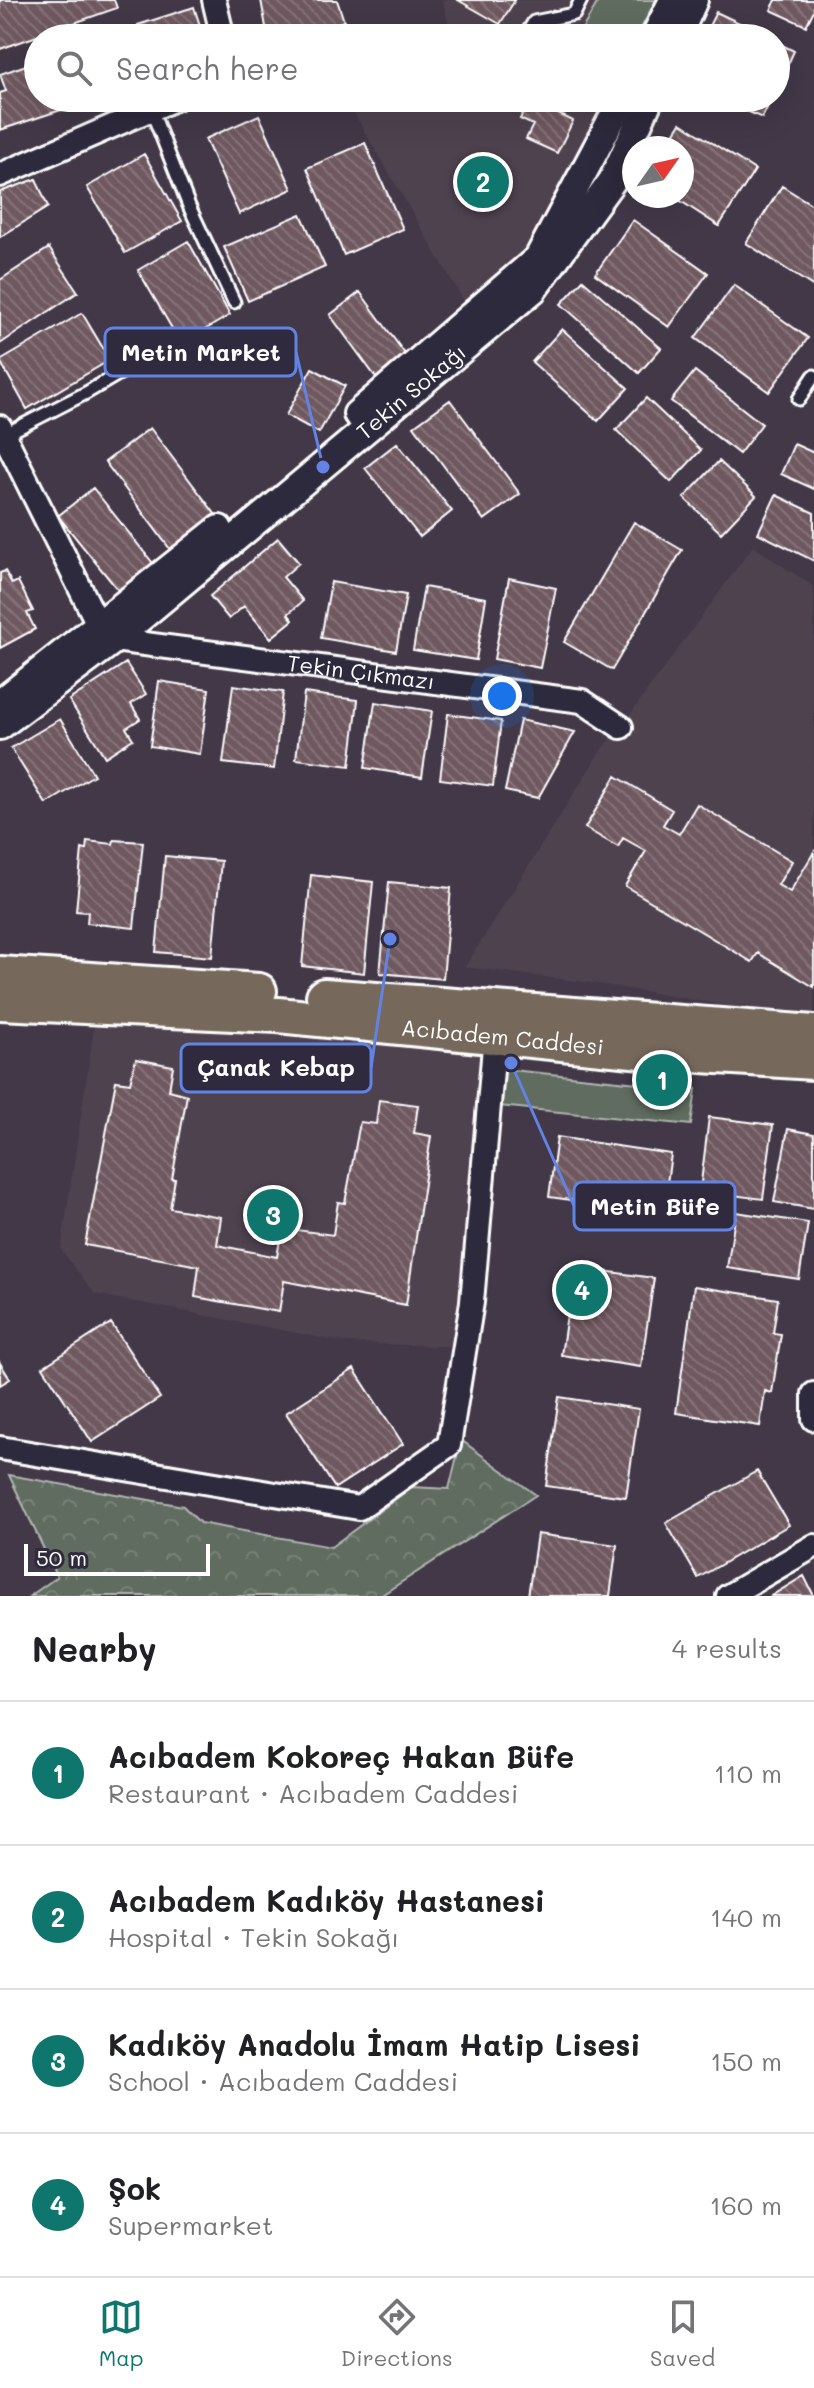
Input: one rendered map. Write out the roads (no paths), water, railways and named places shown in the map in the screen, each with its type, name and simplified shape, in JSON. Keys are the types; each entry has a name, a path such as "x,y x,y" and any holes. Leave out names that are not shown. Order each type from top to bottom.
{"main road":[{"name":"Acıbadem Caddesi","path":"0,974 814,1033"},
{"name":"Acıbadem Caddesi","path":"0,1002 278,1015 653,1052 814,1062"}],"street":[{"path":"214,0 220,24"},
{"path":"661,24 673,0"},
{"path":"683,24 694,0"},
{"path":"0,175 144,112"},
{"name":"Tekin Sokağı","path":"0,726 538,258 616,112"},
{"name":"Tekin Sokağı","path":"0,703 106,633 533,290 612,181 644,112"},
{"path":"2,431 106,633"},
{"name":"Tekin Çıkmazı","path":"106,633 582,701 621,727"},
{"path":"0,1448 359,1508 449,1445 472,1302 495,1035"},
{"path":"814,1394 814,1419"},
{"path":"728,1596 814,1546"}],"lane":[{"path":"533,24 574,14 581,0"},
{"path":"152,112 189,206 234,302"},
{"path":"2,431 86,393 161,349"},
{"path":"799,399 814,376"}],"place":[{"name":"Acıbadem Kadıköy Hastanesi","path":"483,182"},
{"name":"Metin Market","path":"323,467"},
{"name":"Çanak Kebap","path":"390,939"},
{"name":"Metin Büfe","path":"511,1063"},
{"name":"Acıbadem Kokoreç Hakan Büfe","path":"662,1080"},
{"name":"Kadıköy Anadolu İmam Hatip Lisesi","path":"273,1215"},
{"name":"Şok","path":"582,1290"}]}
